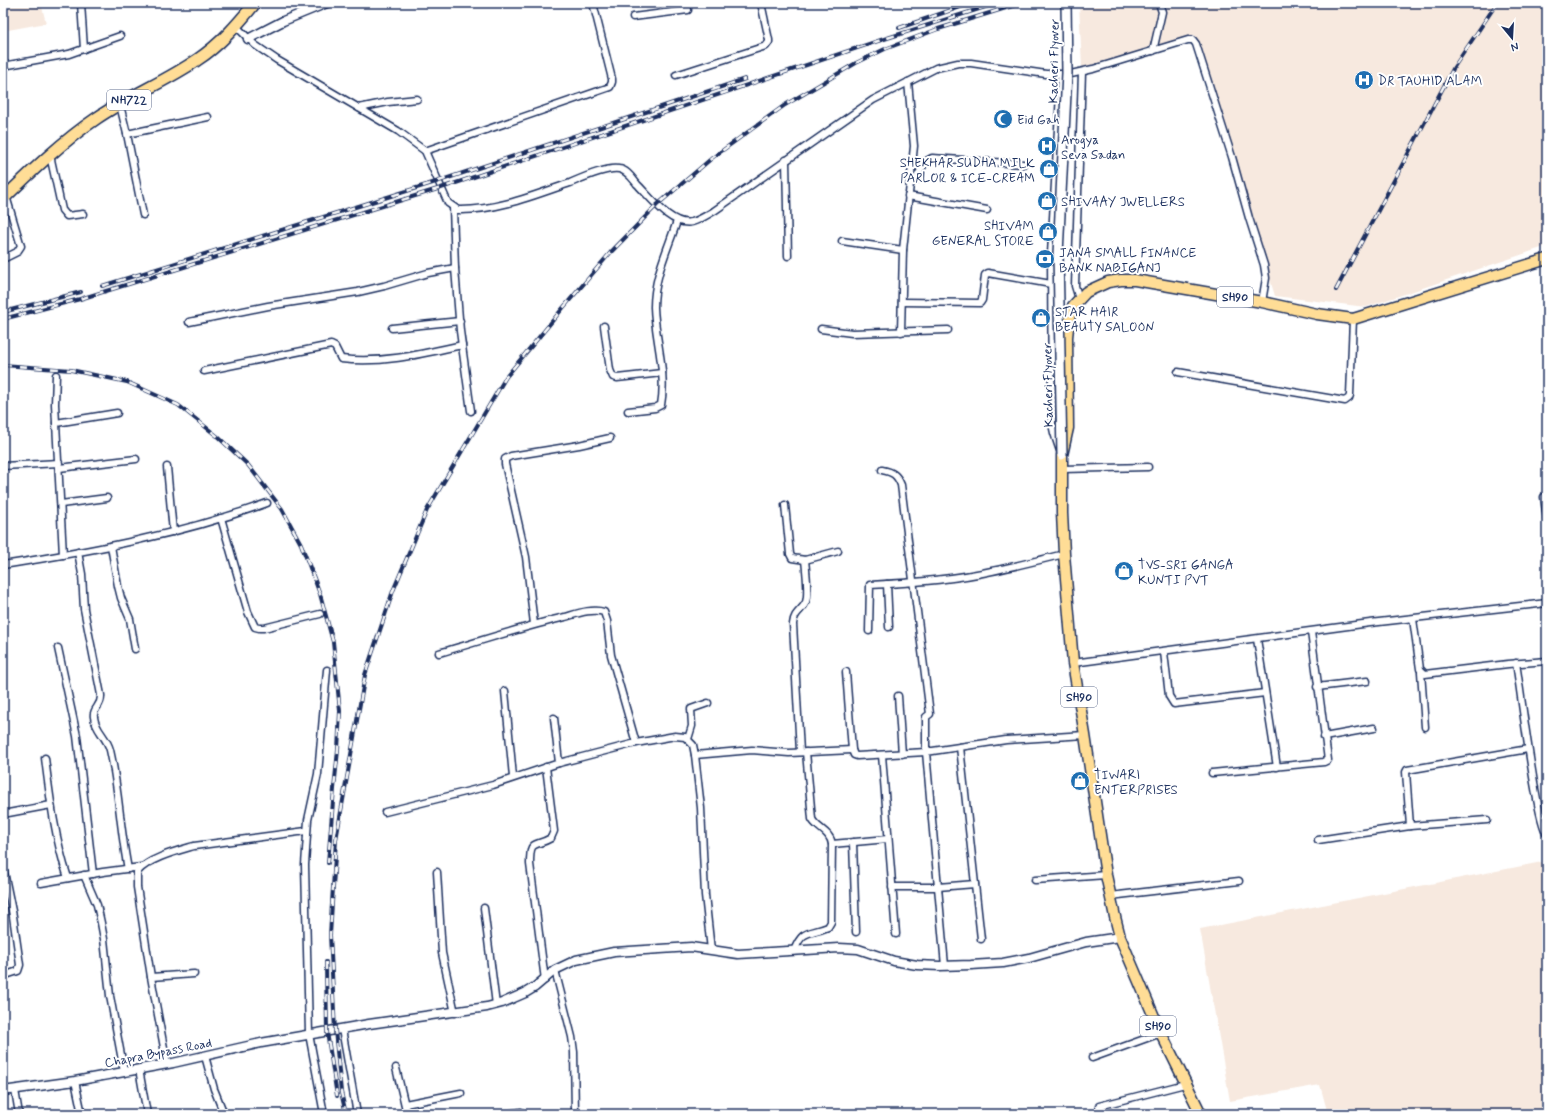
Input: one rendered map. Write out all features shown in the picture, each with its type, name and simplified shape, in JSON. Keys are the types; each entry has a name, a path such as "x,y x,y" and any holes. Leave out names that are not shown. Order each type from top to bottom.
{"highway":[{"name":"NH722","path":"4,198 75,133 197,60 214,47 236,26 255,3"}],"main road":[{"name":"Kacheri Flyover","path":"1062,455 1058,254 1067,73 1066,3"},
{"name":"SH90","path":"1201,1114 1161,1033 1120,937 1106,875 1073,663 1064,554 1062,455 1068,428 1067,337 1069,318 1073,306 1086,292 1100,284 1120,280 1135,280 1262,302 1317,314 1353,319 1547,259"}],"street":[{"path":"81,3 84,49"},
{"path":"248,39 283,21 327,3"},
{"path":"425,151 610,87 612,79 593,3"},
{"path":"633,17 688,10 687,3"},
{"path":"676,75 766,46 769,40 761,3"},
{"path":"1152,51 1162,12 1159,3"},
{"path":"236,26 248,39 277,60 398,131 425,151 445,196 453,207 458,210 485,208 528,197 597,173 618,168 628,173 657,205 677,221 685,222 692,222 703,218 873,100 936,68 958,63 971,63 1061,75 1082,72 1191,40 1196,44 1264,265 1266,278 1262,302"},
{"path":"3,66 48,58 84,49 120,36"},
{"path":"1079,299 1075,286 1082,72"},
{"path":"1061,75 1051,254 1051,284 1052,424 1062,455"},
{"path":"901,332 903,250 914,146 914,129 908,82"},
{"path":"359,108 388,102 417,100"},
{"path":"120,105 144,215"},
{"path":"127,134 208,117"},
{"path":"50,155 62,210 67,216 82,214"},
{"path":"910,184 916,181 925,162 932,158 1023,164"},
{"path":"786,160 788,256"},
{"path":"908,196 987,210"},
{"path":"3,259 17,252 21,246 4,198"},
{"path":"453,207 455,268 462,345 471,411"},
{"path":"628,411 660,407 662,373 654,306 656,285 660,270 677,221"},
{"path":"842,241 903,250"},
{"path":"189,322 225,313 358,292 428,273 455,268"},
{"path":"902,302 980,303 982,300 985,275 988,273 1051,284"},
{"path":"1178,372 1343,401 1347,400 1350,395 1353,319"},
{"path":"392,328 460,321"},
{"path":"604,326 610,370 613,377 617,378 662,373"},
{"path":"821,330 852,333 948,330"},
{"path":"204,371 331,345 335,347 341,359 382,360 417,355 462,345"},
{"path":"56,375 56,423 63,555"},
{"path":"56,423 117,413"},
{"path":"534,624 526,557 505,459 511,456 610,438"},
{"path":"3,466 59,465 136,459"},
{"path":"167,467 173,532"},
{"path":"1062,469 1148,467"},
{"path":"882,470 896,474 901,485 930,714 926,718 926,752 945,966"},
{"path":"1544,497 1547,520"},
{"path":"61,504 107,498"},
{"path":"3,563 63,555 173,532 267,503"},
{"path":"785,505 791,557 794,559 805,560 838,551"},
{"path":"221,518 248,612 255,627 264,628 320,614"},
{"path":"111,546 118,586 121,598 130,619 135,649"},
{"path":"78,552 82,579 84,610 101,695 100,704 94,711 94,719 96,726 107,742 109,748 119,800 122,839 128,869"},
{"path":"869,631 870,585 913,582 992,571 1064,554"},
{"path":"794,951 801,936 826,928 830,925 832,844 828,834 815,824 812,819 803,752 793,624 794,616 803,607 807,597 805,560"},
{"path":"887,584 889,627"},
{"path":"1073,663 1413,618 1547,603"},
{"path":"439,654 534,624 584,612 600,610 604,612 607,621 611,655 636,743"},
{"path":"1413,618 1418,662 1421,672 1426,727"},
{"path":"1212,773 1326,762 1328,759 1317,687 1311,632"},
{"path":"1257,639 1276,767"},
{"path":"58,648 77,736 93,874"},
{"path":"1164,652 1169,696 1170,700 1174,704 1265,693"},
{"path":"1421,672 1431,674 1516,663 1547,661"},
{"path":"1516,663 1528,749 1543,828 1547,834"},
{"path":"324,1114 309,1034 305,865 306,831 318,774 327,670"},
{"path":"846,672 852,750 856,756 926,752 1021,738 1085,735"},
{"path":"1317,687 1367,681"},
{"path":"505,691 513,777"},
{"path":"898,696 902,754"},
{"path":"688,739 692,726 691,709 708,703"},
{"path":"554,718 559,763"},
{"path":"1324,737 1374,728"},
{"path":"385,812 493,784 559,763 636,743 675,736 685,737 693,745 695,755 701,808 705,895 711,950"},
{"path":"960,747 981,939"},
{"path":"1410,826 1407,770 1528,749"},
{"path":"695,755 752,750 781,753 852,750"},
{"path":"882,755 896,934"},
{"path":"45,758 51,805 62,860 68,878"},
{"path":"545,980 530,864 531,847 534,844 551,838 554,831 546,767"},
{"path":"3,814 51,805"},
{"path":"1318,840 1410,826 1487,820"},
{"path":"41,883 141,867 178,851 194,846 306,831"},
{"path":"832,844 888,839"},
{"path":"853,842 856,932"},
{"path":"3,867 13,916 20,965 18,971 3,976"},
{"path":"141,867 137,872 137,887 151,977 167,1064"},
{"path":"437,872 441,944 455,1013"},
{"path":"84,875 97,905 101,923 110,996 124,1071"},
{"path":"1035,880 1106,875"},
{"path":"1110,896 1239,881"},
{"path":"892,887 938,887 975,884"},
{"path":"484,908 496,1005"},
{"name":"Chapra Bypass Road","path":"3,1091 75,1081 167,1064 309,1034 369,1024 455,1013 496,1005 525,993 545,980 556,970 576,960 614,952 692,947 738,954 839,948 858,949 894,961 917,965 945,966 1003,963 1030,958 1086,942 1120,937"},
{"path":"556,970 572,1037 574,1052 575,1114"},
{"path":"151,977 194,974"},
{"path":"342,1029 357,1114"},
{"path":"1092,1058 1161,1033"},
{"path":"205,1056 215,1093 224,1114"},
{"path":"396,1068 407,1114"},
{"path":"139,1069 147,1114"},
{"path":"75,1081 82,1114"},
{"path":"1099,1106 1185,1084"},
{"path":"15,1090 19,1114"},
{"path":"405,1104 461,1093"},
{"path":"506,1114 521,1112"}],"shaded area":[{"path":"3,3 41,3 46,23 3,31"},
{"path":"1079,3 1547,3 1547,246 1366,307 1275,296 1195,35 1082,68"},
{"path":"1547,861 1547,1114 1328,1114 1320,1085 1230,1101 1200,929"}],"railway":[{"path":"899,28 972,3"},
{"path":"3,319 80,299 441,188 881,40 998,3"},
{"path":"346,1114 341,1092 335,1030 330,935 336,840 365,675 393,591 427,510 506,377 611,252 657,205 712,158 785,105 856,63 885,49 938,29 1022,3"},
{"path":"1336,290 1454,67 1497,3"},
{"path":"102,286 439,181 745,79"},
{"path":"3,312 81,292"},
{"path":"3,365 71,370 127,382 178,405 217,436 248,465 282,509 301,544 320,594 333,642 340,711 328,863"},
{"path":"326,962 327,1032 337,1096"}],"place":[{"name":"DR TAUHID ALAM","path":"1364,80"},
{"name":"Eid Gah","path":"1003,119"},
{"name":"Arogya Seva Sadan","path":"1047,146"},
{"name":"SHEKHAR SUDHA MILK PARLOR & ICE-CREAM","path":"1049,169"},
{"name":"SHIVAAY JWELLERS","path":"1047,201"},
{"name":"SHIVAM GENERAL STORE","path":"1048,232"},
{"name":"JANA SMALL FINANCE BANK NABIGANJ","path":"1045,259"},
{"name":"STAR HAIR BEAUTY SALOON","path":"1041,318"},
{"name":"TVS-SRI GANGA KUNTI PVT","path":"1124,571"},
{"name":"TIWARI ENTERPRISES","path":"1080,781"}]}
